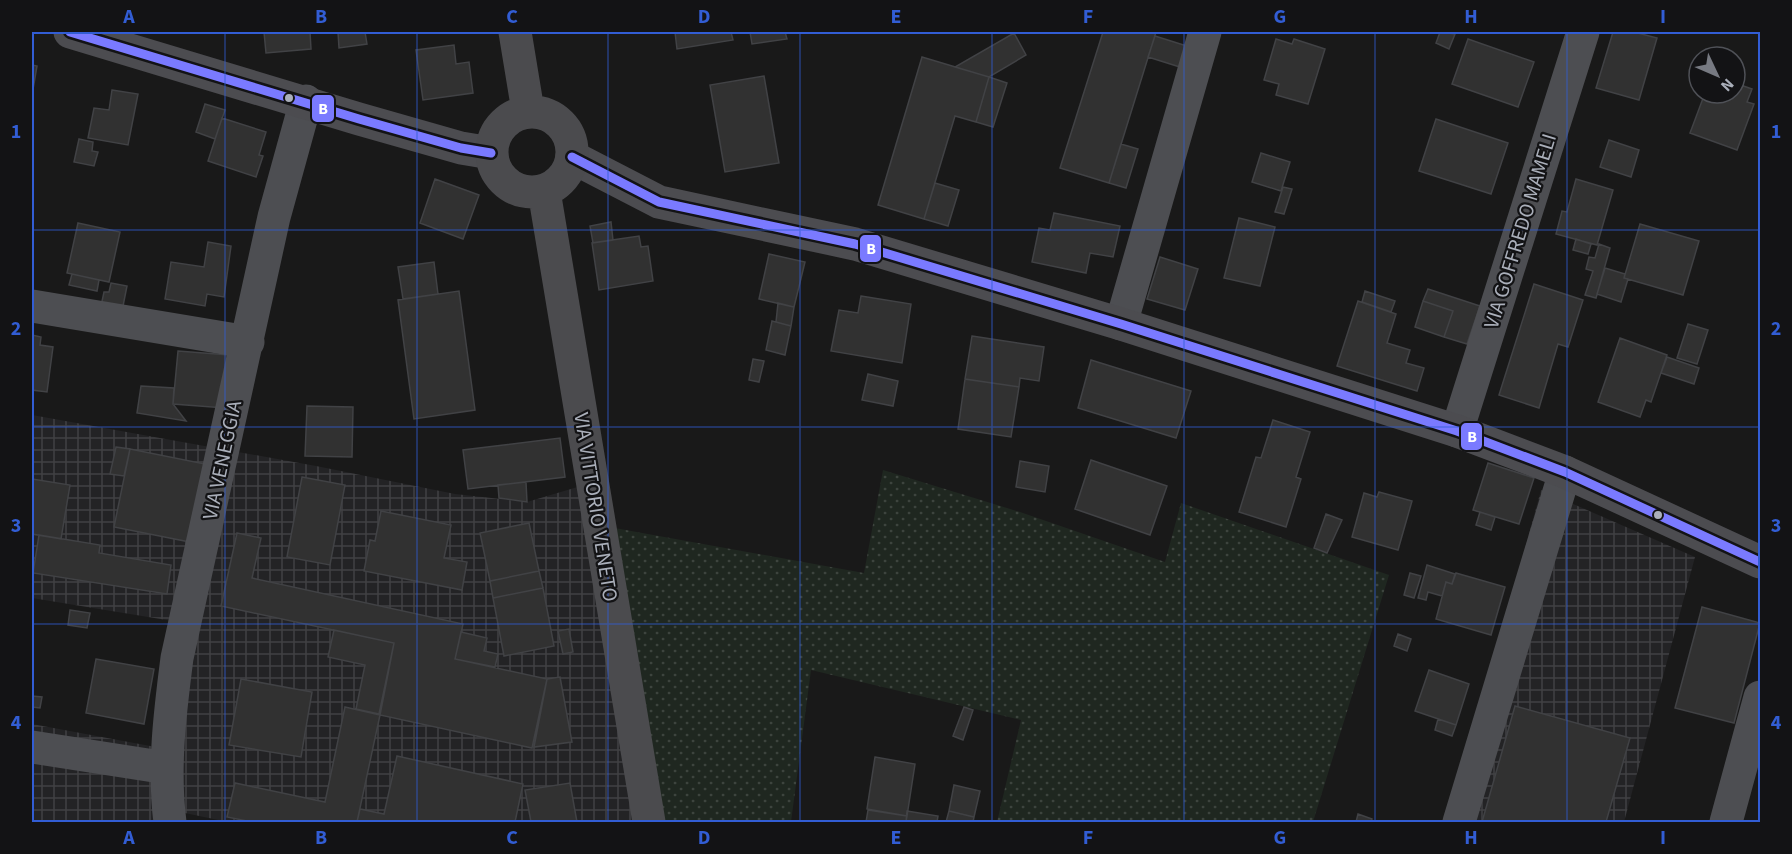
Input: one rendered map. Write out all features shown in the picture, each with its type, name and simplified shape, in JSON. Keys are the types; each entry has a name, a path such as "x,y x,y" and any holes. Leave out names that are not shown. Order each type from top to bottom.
{"main road":[{"path":"514,32 528,111"},
{"path":"528,111 546,114 561,123 570,139 572,157 568,172 558,183 544,191 519,191 508,185 499,177 491,153 494,138 501,125 513,116 528,111"},
{"name":"VIA VITTORIO VENETO","path":"544,191 649,822"}],"street":[{"path":"70,32 461,148 491,153"},
{"path":"1121,324 1205,32"},
{"name":"VIA GOFFREDO MAMELI","path":"1457,430 1583,32"},
{"name":"VIA VENEGGIA","path":"170,822 167,768 170,714 177,658 274,217 306,101"},
{"path":"572,157 638,193 677,208 855,243 1457,430 1565,472 1761,562"},
{"path":"32,306 248,342"},
{"path":"1459,822 1565,472"},
{"path":"1726,822 1761,697"},
{"path":"32,747 167,768"}],"shaded area":[{"path":"32,415 316,466 455,494 527,502 581,486 635,822 228,822 161,808 163,822 32,822 32,724 161,748 191,624 32,598"},
{"path":"883,470 1020,512 1165,562 1181,503 1389,575 1313,822 997,822 1021,720 811,670 791,822 635,822 587,523 864,573"},
{"path":"1541,490 1695,557 1624,822 1450,822"}],"building":[{"path":"264,32 310,32 311,49 266,53"},
{"path":"338,32 365,32 367,44 339,48"},
{"path":"675,32 731,32 733,40 677,49"},
{"path":"750,32 785,32 787,39 752,44"},
{"path":"1103,32 1156,32 1109,183 1060,168"},
{"path":"1440,32 1455,34 1449,49 1436,43"},
{"path":"1613,32 1634,32 1657,38 1639,100 1596,88"},
{"path":"1014,33 1026,55 989,77 955,67"},
{"path":"1155,36 1190,47 1183,68 1148,57"},
{"path":"1276,39 1292,44 1294,39 1325,49 1308,104 1276,95 1279,84 1264,80"},
{"path":"1468,39 1534,62 1518,107 1452,84"},
{"path":"454,45 456,64 469,62 473,93 423,100 416,50"},
{"path":"922,57 989,77 976,122 955,116 924,219 878,205"},
{"path":"32,65 37,66 32,95"},
{"path":"764,76 779,163 725,172 710,85"},
{"path":"989,77 1007,83 993,127 976,122"},
{"path":"1747,87 1752,89 1747,102"},
{"path":"112,90 138,94 128,145 88,138 94,108 109,110"},
{"path":"1747,102 1754,104 1737,150 1690,133 1700,105 1747,105"},
{"path":"205,104 225,110 215,139 196,132"},
{"path":"222,118 266,132 259,155 263,156 256,177 208,161"},
{"path":"1436,119 1508,143 1491,194 1419,171"},
{"path":"79,139 93,142 92,151 98,152 94,166 74,162"},
{"path":"1609,140 1639,150 1631,177 1600,167"},
{"path":"1121,144 1138,149 1126,188 1109,183"},
{"path":"1261,153 1290,162 1281,191 1252,182"},
{"path":"435,179 479,195 463,239 420,223"},
{"path":"1576,179 1613,190 1597,245 1556,234 1562,211 1567,212"},
{"path":"935,183 959,190 948,226 924,219"},
{"path":"1283,187 1292,189 1284,214 1275,212"},
{"path":"1054,213 1120,226 1113,257 1090,253 1086,273 1032,262 1039,228 1050,230"},
{"path":"1239,218 1275,227 1260,286 1224,278"},
{"path":"611,222 613,240 593,243 590,226"},
{"path":"78,223 120,232 109,282 67,273"},
{"path":"1640,224 1699,241 1683,295 1624,278"},
{"path":"639,236 641,247 648,246 653,281 599,290 592,243"},
{"path":"1576,239 1591,244 1588,254 1573,250"},
{"path":"208,242 231,246 224,297 207,294 205,306 165,299 171,262 204,267"},
{"path":"1599,244 1610,248 1596,298 1585,295 1593,271 1586,269 1589,257 1595,258"},
{"path":"769,254 805,262 794,307 759,299"},
{"path":"1160,257 1198,269 1185,310 1147,299"},
{"path":"434,262 438,294 403,299 398,267"},
{"path":"1605,268 1625,274 1624,278 1628,279 1621,302 1597,294"},
{"path":"72,274 99,280 97,291 69,285"},
{"path":"111,283 127,286 122,311 101,306 104,292 109,292"},
{"path":"1534,284 1583,300 1568,347 1558,344 1539,408 1499,395"},
{"path":"1428,289 1480,306 1467,344 1444,337 1453,311 1423,301"},
{"path":"459,291 475,410 414,419 398,300"},
{"path":"1365,291 1395,301 1391,312 1362,302"},
{"path":"861,296 911,304 902,363 831,351 839,310 858,313"},
{"path":"1358,301 1396,314 1387,343 1410,350 1406,363 1424,368 1417,391 1337,366"},
{"path":"1423,301 1453,311 1444,337 1415,327"},
{"path":"778,303 794,307 791,326 776,322"},
{"path":"772,321 791,326 785,355 766,350"},
{"path":"1688,324 1708,330 1697,364 1677,358"},
{"path":"32,335 41,337 40,345 53,347 47,392 32,390"},
{"path":"972,336 1044,347 1039,381 1020,378 1019,387 965,379"},
{"path":"1620,338 1667,355 1651,402 1646,400 1640,417 1598,402"},
{"path":"178,351 229,355 225,408 173,404"},
{"path":"1667,357 1699,368 1694,384 1661,373"},
{"path":"753,359 764,361 759,382 749,380"},
{"path":"1091,360 1191,391 1176,438 1078,408"},
{"path":"868,374 898,381 893,406 862,400"},
{"path":"965,379 1019,387 1011,437 958,429"},
{"path":"141,386 174,388 173,404 186,421 137,413"},
{"path":"307,406 353,407 352,457 305,456"},
{"path":"1273,420 1310,432 1296,477 1301,479 1286,527 1239,512 1256,457 1261,458"},
{"path":"560,438 565,477 468,489 463,450"},
{"path":"116,447 130,449 124,476 110,474"},
{"path":"130,449 210,465 195,543 114,527"},
{"path":"1091,460 1167,486 1150,535 1075,509"},
{"path":"1020,461 1049,466 1045,492 1016,487"},
{"path":"1488,463 1534,478 1519,524 1473,510"},
{"path":"302,477 345,485 330,565 287,557"},
{"path":"32,479 70,485 61,539 32,534"},
{"path":"526,482 527,502 499,498 498,485"},
{"path":"1379,492 1412,501 1398,550 1352,537 1364,493 1377,497"},
{"path":"381,511 451,525 444,558 467,562 462,590 364,571 370,540 375,541"},
{"path":"1480,512 1495,517 1491,530 1476,525"},
{"path":"1326,514 1342,520 1327,553 1314,548"},
{"path":"529,523 539,571 490,581 480,533"},
{"path":"237,533 261,538 252,578 463,624 455,659 547,679 532,748 380,715 394,643 221,606"},
{"path":"39,535 100,545 99,553 171,565 167,594 33,573"},
{"path":"1427,565 1455,574 1452,584 1446,582 1442,596 1428,592 1426,600 1418,598"},
{"path":"539,571 543,588 493,598 490,581"},
{"path":"1410,573 1421,576 1414,598 1404,595"},
{"path":"1456,573 1505,587 1491,635 1436,619 1446,582 1452,584"},
{"path":"543,588 554,646 504,656 493,598"},
{"path":"1702,607 1760,623 1734,723 1675,708"},
{"path":"70,610 90,613 87,628 68,625"},
{"path":"569,629 573,652 563,654 558,631"},
{"path":"334,630 394,643 379,714 356,709 365,665 328,657"},
{"path":"461,632 487,638 484,651 498,654 495,667 455,659"},
{"path":"1398,634 1411,639 1407,651 1394,646"},
{"path":"96,659 154,669 144,724 86,713"},
{"path":"1429,670 1469,684 1456,725 1415,711"},
{"path":"560,677 572,742 534,747 547,679"},
{"path":"241,679 312,692 301,757 229,745"},
{"path":"32,696 42,697 40,708 32,707"},
{"path":"1515,706 1630,738 1606,822 1482,822"},
{"path":"345,707 380,715 357,822 252,822 227,817 235,783 325,802"},
{"path":"964,707 973,710 963,740 953,736"},
{"path":"1438,719 1456,725 1452,736 1435,730"},
{"path":"397,756 523,784 515,822 357,822 360,809 384,814"},
{"path":"875,757 915,764 907,816 867,809"},
{"path":"570,783 577,822 531,822 525,790"},
{"path":"954,785 980,791 974,817 949,811"},
{"path":"868,810 907,816 906,822 866,822"},
{"path":"907,811 938,816 937,822 906,822"},
{"path":"949,811 974,817 973,822 946,822"},
{"path":"1358,814 1372,819 1371,822 1356,822"}],"transit line":[{"name":"B","path":"70,32 359,119 461,148 491,153"},
{"name":"B","path":"572,157 659,202 855,244 1121,324 1457,431 1565,472 1760,562"}]}
